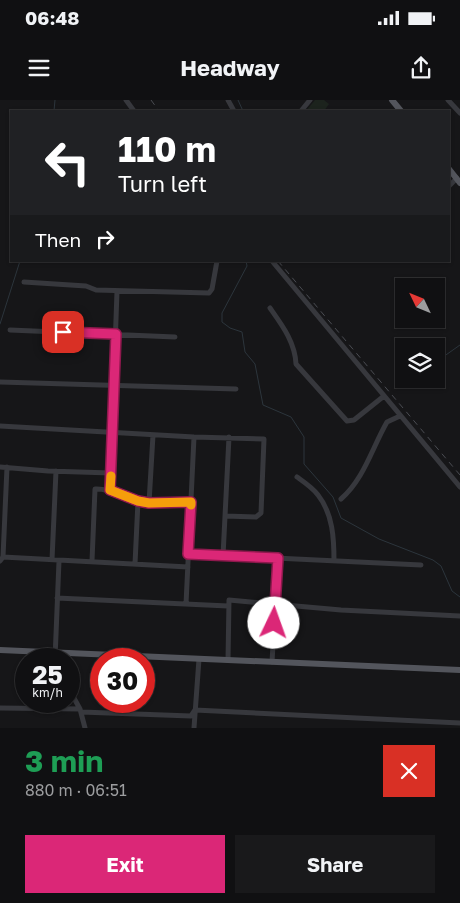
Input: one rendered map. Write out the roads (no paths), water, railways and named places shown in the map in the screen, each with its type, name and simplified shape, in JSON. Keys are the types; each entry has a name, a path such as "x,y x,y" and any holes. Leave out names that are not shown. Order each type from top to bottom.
{"main road":[{"path":"392,100 400,110"},
{"path":"450,170 458,180"},
{"path":"0,650 15,652"},
{"path":"80,657 228,660 460,670"}],"street":[{"path":"302,110 310,100"},
{"path":"448,100 460,113"},
{"path":"24,282 86,286 96,290 209,293 212,289 217,262"},
{"path":"273,262 460,487"},
{"path":"110,490 117,291"},
{"path":"270,308 296,352 296,364 348,421 354,420 384,396"},
{"path":"10,330 175,337"},
{"path":"0,382 236,388"},
{"path":"341,499 350,491 370,459 387,422 400,416"},
{"path":"0,426 194,437 264,438 261,513 256,517 225,516"},
{"path":"149,503 153,435"},
{"path":"186,604 194,437"},
{"path":"223,556 229,437"},
{"path":"0,467 112,473"},
{"path":"7,467 1,559 92,561 188,567"},
{"path":"52,560 56,471"},
{"path":"297,477 319,495 330,518 334,542 334,561"},
{"path":"92,561 95,489 105,488 138,501 149,503 191,502"},
{"path":"135,564 138,501"},
{"path":"188,554 420,566"},
{"path":"272,662 278,558"},
{"path":"54,648 59,561"},
{"path":"57,598 228,606"},
{"path":"228,660 228,600 341,610 460,616"},
{"path":"194,728 199,659"},
{"path":"0,708 15,708"},
{"path":"85,728 80,710 191,716 195,710"},
{"path":"195,710 460,723"}],"waterway":[{"path":"54,110 55,100"},
{"path":"238,100 243,110"},
{"path":"0,324 20,262"},
{"path":"246,262 247,266 222,313 222,322 230,328 242,332 245,352 255,364 263,405 291,417 304,437 304,464 333,497 341,518 379,539 433,560 441,566 452,591 460,597"},
{"path":"445,356 460,345"}],"railway":[{"path":"151,100 158,110"},
{"path":"279,262 460,475"}]}
